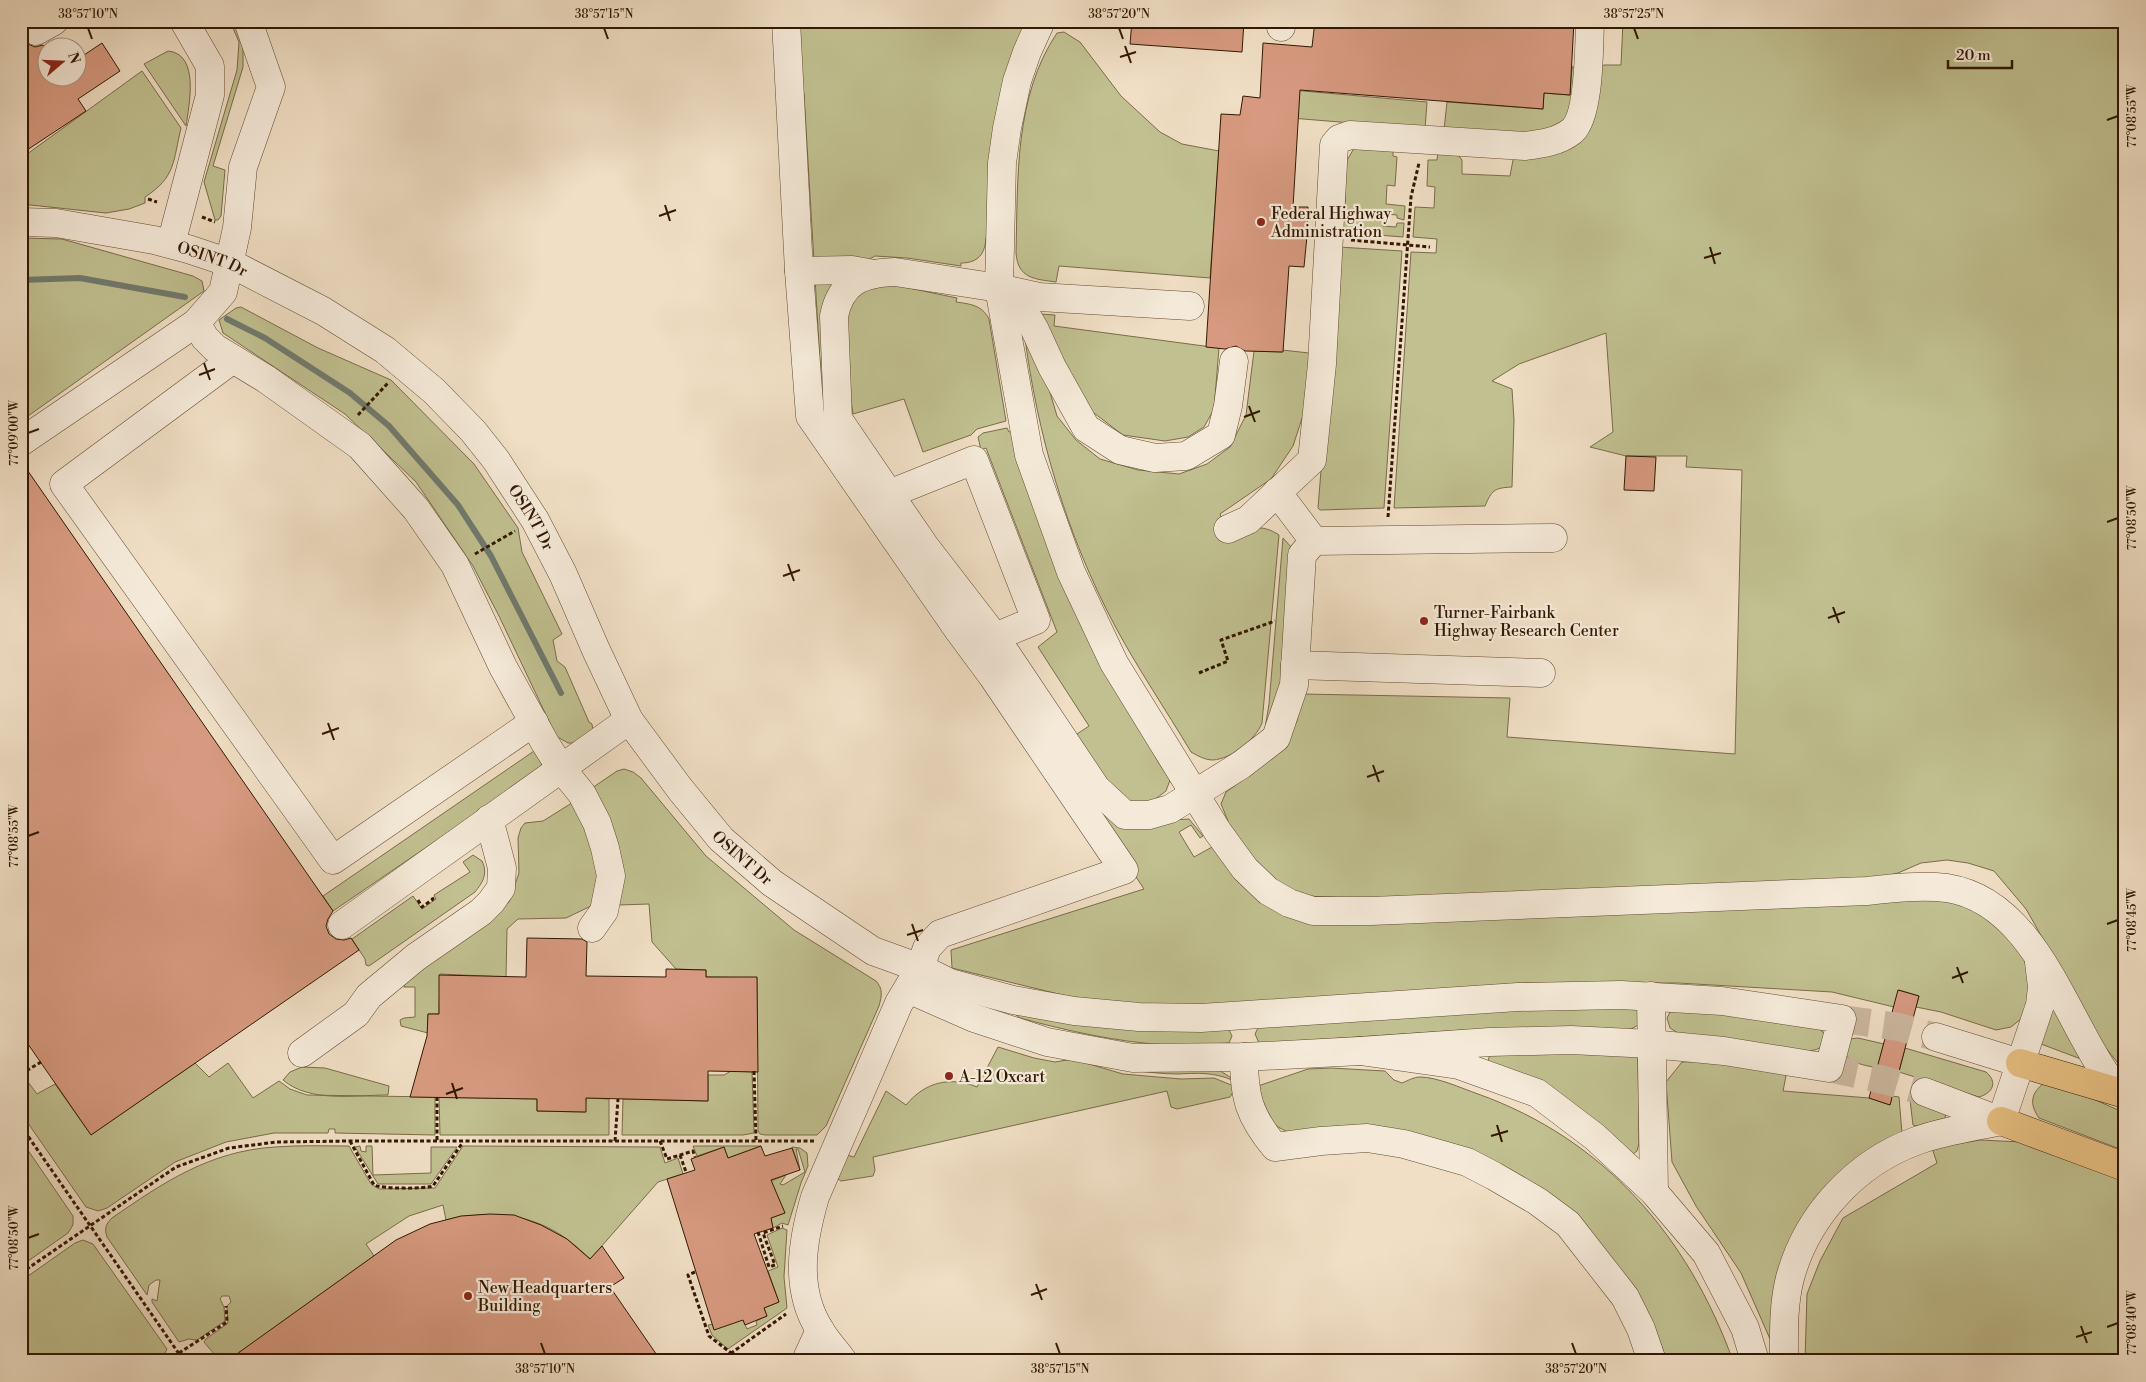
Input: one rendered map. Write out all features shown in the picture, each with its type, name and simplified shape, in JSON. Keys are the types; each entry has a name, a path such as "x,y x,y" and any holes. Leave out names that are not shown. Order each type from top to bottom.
{"highway":[{"path":"2020,1063 2124,1094"},
{"path":"2001,1121 2125,1167"}],"street":[{"path":"171,244 210,95 210,66 184,21"},
{"path":"21,442 196,323 223,292 237,228 243,167 271,87 248,21"},
{"path":"786,21 799,271 810,416 953,623 993,677 1124,870 940,934 927,948 914,979 899,1003 815,1197 808,1222 802,1252 802,1285 810,1310 820,1330 843,1361"},
{"path":"1041,21 1017,81 1002,163 999,288 1029,456 1071,572 1114,663 1218,832 1245,869 1268,891 1289,903 1313,911 1401,910 1928,887 1965,892 1995,907 2008,918 2038,958 2106,1073 2124,1094"},
{"path":"1228,528 1248,520 1312,460 1322,364 1334,144 1339,138 1350,135 1524,146 1552,142 1573,130 1582,110 1587,82 1590,21"},
{"name":"OSINT Dr","path":"21,222 56,223 106,230 171,244 230,263 323,311 385,350 434,391 473,431 496,460 535,520 563,574 629,720 680,789 721,839 772,883 914,979"},
{"path":"799,271 852,270 874,274"},
{"path":"1190,306 1057,299 895,272 874,274 857,279 843,291 837,302 834,316 838,419 924,545 995,637 1096,788 1126,815 1149,815 1170,808 1241,765 1276,738 1294,685 1295,665 1282,616 1302,555 1314,542 1553,538"},
{"path":"999,288 1024,311 1086,428 1120,450 1155,458 1186,456 1221,434 1228,406 1234,361"},
{"path":"196,323 205,338 215,348 266,379 360,446 416,508 455,565 503,667 561,768 582,794 597,823 611,876 604,911 592,928"},
{"path":"233,359 64,484 333,860 534,722"},
{"path":"889,494 974,460 1036,620 995,637"},
{"path":"1277,492 1314,542"},
{"path":"1295,665 1541,673"},
{"path":"342,925 629,720"},
{"path":"302,1053 356,1014 369,996 416,957 481,912 491,902 500,888 502,868 489,819"},
{"path":"2001,1121 2040,1005 2042,987 2038,958"},
{"path":"914,979 950,983 1013,1000 1074,1011 1139,1017 1201,1018 1518,997 1651,996 1722,1001 1842,1019 1829,1068 1724,1051 1651,1044 1571,1040 1490,1042 1244,1058 1133,1058 1047,1042 974,1018 914,979"},
{"path":"1651,996 1654,1192"},
{"path":"1936,1037 2020,1063"},
{"path":"1360,1051 1459,1065 1537,1092 1595,1137 1654,1192 1706,1253 1745,1328 1755,1361"},
{"path":"1244,1058 1244,1083 1248,1104 1262,1132 1275,1146 1367,1138 1404,1144 1467,1162 1537,1201 1560,1218 1568,1224 1589,1248 1626,1297 1652,1361"},
{"path":"1925,1092 2001,1121"},
{"path":"1784,1361 1785,1307 1790,1278 1802,1247 1817,1220 1834,1196 1859,1173 1886,1154 1928,1137 2001,1121"},
{"path":"808,1361 808,1356 820,1330"}],"path":[{"path":"1386,540 1411,197 1418,164 1423,158"},
{"path":"194,214 222,224"},
{"path":"1328,237 1430,247"},
{"path":"356,417 388,383"},
{"path":"474,555 515,530"},
{"path":"1273,629 1282,616"},
{"path":"1199,673 1228,662 1221,640 1282,616"},
{"path":"417,899 422,907 433,899 432,897"},
{"path":"21,1074 41,1062"},
{"path":"754,1072 756,1140"},
{"path":"437,1096 437,1142"},
{"path":"615,1141 618,1099"},
{"path":"21,1126 184,1361"},
{"path":"21,1273 91,1227 176,1167 229,1148 277,1142 350,1141 816,1141"},
{"path":"350,1141 374,1185 411,1187 433,1186 463,1142"},
{"path":"660,1141 667,1160 693,1151 695,1157"},
{"path":"680,1155 686,1172"},
{"path":"758,1232 769,1267 775,1266 763,1233 782,1226 791,1228"},
{"path":"695,1272 688,1275 710,1336 731,1353"},
{"path":"179,1354 227,1322 226,1306"},
{"path":"720,1361 790,1310"}],"shaded area":[{"path":"230,21 237,21 243,40 243,67 213,166 225,170 221,216 218,220 215,220 204,182 237,70 239,42"},
{"path":"797,21 1032,21 990,238 986,238 984,249 980,256 967,263 961,263 961,266 907,258 875,256 852,269 832,421 823,412 804,94 801,93"},
{"path":"1623,21 2125,21 2125,1072 2102,1043 2026,909 1994,871 1968,863 1947,860 1921,863 1898,873 1871,880 1375,899 1305,896 1267,877 1225,824 1228,821 1221,804 1226,792 1243,780 1241,776 1285,743 1297,721 1302,694 1510,698 1507,737 1735,754 1742,470 1686,467 1687,456 1626,456 1590,447 1613,432 1606,333 1519,364 1492,381 1512,389 1514,420 1512,487 1494,491 1485,506 1394,508 1411,252 1436,253 1437,239 1413,237 1415,207 1434,208 1435,187 1427,186 1428,160 1437,160 1438,150 1456,152 1462,160 1462,174 1510,176 1513,160 1519,156 1540,157 1598,68 1604,65 1621,65"},
{"path":"1064,32 1080,42 1121,96 1160,132 1182,144 1219,151 1210,278 1059,266 1056,282 1029,276 1020,268 1016,253 1017,196 1021,139 1026,111 1033,84 1043,58 1057,33"},
{"path":"168,51 178,54 185,61 189,71 190,94 186,126 144,64"},
{"path":"1572,67 1578,67 1570,116 1541,136 1444,130 1447,102 1543,109 1544,93 1570,95"},
{"path":"142,71 181,128 172,167 163,182 145,197 145,203 129,209 106,213 21,204 21,155 23,157"},
{"path":"1292,90 1427,102 1425,129 1291,118"},
{"path":"1357,147 1393,148 1393,156 1397,157 1395,186 1387,185 1386,204 1405,206 1404,220 1397,218 1397,215 1384,214 1383,226 1396,227 1397,223 1404,223 1403,237 1340,232 1345,202 1346,162"},
{"path":"21,238 62,239 193,276 202,281 204,291 21,421"},
{"path":"1339,247 1402,251 1384,508 1320,510 1318,508"},
{"path":"878,286 899,286 957,298 956,302 979,308 986,314 989,319 1006,421 977,429 971,435 923,452 904,399 853,414 843,340 845,312 856,293"},
{"path":"241,307 318,348 391,380 474,464 518,528 522,552 562,634 553,640 557,661 565,667 589,722 592,724 593,731 577,743 568,743 556,736 473,566 416,482 345,414 223,333 219,320 236,308"},
{"path":"1040,314 1055,315 1054,326 1219,348 1214,409 1204,427 1188,437 1165,441 1123,435 1090,410"},
{"path":"1024,331 1043,369 1057,416 1076,440 1100,459 1138,470 1179,474 1207,464 1230,447 1246,415 1254,351 1282,352 1282,350 1309,353 1308,400 1293,446 1271,479 1220,514 1229,536 1254,528 1266,529 1279,535 1262,723 1249,741 1227,756 1210,760 1191,752 1133,658 1098,591 1082,556 1056,483 1037,408"},
{"path":"1007,428 1009,432 1012,431 1157,760 1170,780 1166,791 1154,800 1157,804 1120,801 1074,736 1089,726 1038,647 1057,632 986,448 981,450 978,437 983,433"},
{"path":"1283,538 1292,548 1283,694 1268,731 1259,738 1265,728 1269,704"},
{"path":"537,749 542,762 541,769 333,911 323,896"},
{"path":"1052,749 1100,809 1166,820 1168,824 1174,820 1189,819 1203,836 1200,838 1191,825 1179,832 1194,857 1214,846 1283,911 1861,899 1961,901 1999,919 2033,974 2027,1014 2011,1027 1996,1030 1941,1012 1916,1007 1919,996 1899,990 1894,1007 1832,992 1678,983 1524,983 1221,1004 1150,1006 1087,1001 952,968 951,950 1144,889"},
{"path":"624,769 633,772 641,778 706,856 794,930 876,981 880,987 879,1006 826,1126 817,1135 765,1135 760,1134 758,1131 757,978 706,977 706,970 676,969 652,942 649,904 618,905 592,788 617,771"},
{"path":"575,801 585,818 599,871 591,906 566,918 518,919 507,929 506,977 440,974 439,1014 428,1014 428,1033 401,1026 400,1020 415,1017 415,987 404,987 405,981 493,918 509,902 519,873 518,838 521,828 525,823 543,821"},
{"path":"473,855 482,861 485,870 482,881 475,892 369,966 366,965 365,959 352,939 413,896 422,909 436,899 434,895 470,872 463,862"},
{"path":"2055,1001 2081,1059 2041,1044"},
{"path":"1611,1003 1640,1009 1638,1025 1628,1031 1464,1030 1266,1043 1259,1043 1255,1034 1260,1024"},
{"path":"1679,1009 1816,1027 1823,1032 1826,1038 1823,1045 1819,1048 1807,1051 1678,1033 1670,1028 1667,1018 1670,1012"},
{"path":"1017,1013 1226,1028 1232,1036 1229,1043 1148,1044 1111,1039 1056,1027 1020,1018 1016,1015"},
{"path":"1858,1038 1884,1044 1877,1068 1854,1062 1844,1053 1849,1039"},
{"path":"998,1047 1055,1062 1079,1061 1123,1074 1181,1079 1214,1078 1236,1087 1230,1097 1177,1109 1171,1107 1167,1091 873,1157 875,1170 873,1176 841,1181 838,1179 847,1155 854,1157 886,1091 906,1105 921,1091 939,1083 957,1082 977,1087"},
{"path":"1905,1048 1986,1072 1993,1083 1991,1090 1979,1097 1899,1072"},
{"path":"1513,1051 1638,1054 1639,1143 1637,1151 1633,1154 1536,1084 1491,1065 1488,1061 1490,1054"},
{"path":"1712,1061 1787,1071 1783,1091 1869,1098 1890,1105 1892,1096 1899,1097 1902,1134 1827,1189 1774,1335 1770,1339 1741,1273 1696,1206 1672,1162 1666,1082 1682,1062"},
{"path":"195,1063 209,1077 228,1063 253,1098 279,1081 290,1089 307,1095 435,1097 435,1135 335,1133 335,1129 329,1129 328,1133 274,1133 226,1142 175,1162 107,1208 98,1211 86,1207 21,1113 21,1080 25,1078 37,1094 55,1084 91,1135"},
{"path":"302,1067 325,1068 389,1086 388,1095 319,1095 294,1087 283,1080 290,1072"},
{"path":"1331,1068 1385,1071 1394,1080 1402,1083 1420,1077 1441,1081 1523,1113 1565,1137 1602,1165 1636,1198 1666,1233 1692,1273 1714,1315 1733,1361 1667,1361 1653,1323 1638,1292 1527,1179 1291,1133 1276,1125 1267,1115 1258,1086 1308,1069"},
{"path":"1131,1070 1219,1070 1233,1079 1205,1074 1166,1074"},
{"path":"731,1071 752,1072 754,1133 743,1135 622,1135 623,1099 708,1101 708,1075 724,1075"},
{"path":"2044,1083 2059,1084 2125,1113 2125,1151 2039,1118 2034,1108 2033,1099 2036,1091"},
{"path":"439,1097 537,1099 537,1111 585,1112 586,1098 609,1099 609,1135 440,1135"},
{"path":"1910,1100 1915,1100 1946,1112 1945,1118 1917,1126 1913,1125"},
{"path":"21,1140 73,1216 73,1225 68,1233 21,1266"},
{"path":"1980,1140 2021,1142 2125,1179 2125,1361 1805,1361 1807,1294 1820,1261 1843,1218 1937,1163 1932,1148"},
{"path":"349,1146 371,1184 379,1189 435,1188 463,1146 660,1147 665,1163 678,1158 683,1174 658,1182 593,1256 592,1260 568,1240 540,1224 510,1216 494,1215 478,1215 446,1220 443,1205 409,1216 366,1244 374,1256 227,1361 220,1361 204,1342 228,1323 227,1306 231,1302 229,1296 222,1296 220,1299 224,1307 225,1321 197,1340 189,1339 179,1342 152,1302 152,1299 157,1301 160,1280 156,1280 149,1285 147,1295 107,1237 106,1229 110,1220 150,1192 189,1170 229,1155 275,1147"},
{"path":"360,1146 361,1151 366,1152 366,1146 372,1146 373,1175 431,1173 431,1147 457,1147 431,1184 378,1184 355,1147"},
{"path":"693,1146 761,1146 728,1158 724,1147 697,1156"},
{"path":"792,1147 800,1148 807,1153 808,1166 788,1225 782,1223 773,1228 771,1218 785,1213 771,1181 786,1175 780,1184 783,1185 805,1172 798,1149 796,1149 800,1170"},
{"path":"782,1228 787,1230 784,1277 787,1308 728,1349 712,1335 708,1325 743,1320 747,1329 757,1325 756,1321 767,1316 764,1308 779,1302 768,1271 778,1267 767,1235"},
{"path":"83,1240 93,1244 167,1349 161,1361 21,1361 21,1281 75,1243"}],"building":[{"path":"1132,21 1244,21 1242,52 1130,44"},
{"path":"1315,21 1574,21 1570,95 1544,93 1543,109 1300,90 1293,207 1308,207 1307,236 1304,267 1289,266 1283,352 1245,351 1236,346 1225,349 1206,347 1221,114 1240,115 1243,96 1260,98 1263,43 1312,47"},
{"path":"21,34 28,44 38,46 38,88 88,88 88,52 102,43 120,71 78,99 86,111 21,154"},
{"path":"1626,456 1656,457 1654,491 1624,490"},
{"path":"21,461 333,911 326,926 329,934 336,939 344,940 351,938 359,950 91,1135 21,1034"},
{"path":"527,938 582,939 587,942 586,976 666,977 666,969 706,970 706,977 757,977 758,1072 708,1071 708,1101 586,1098 586,1112 537,1111 537,1099 410,1097 427,1036 428,1014 439,1014 439,975 526,977"},
{"path":"1898,990 1919,996 1890,1105 1869,1098"},
{"path":"761,1146 765,1156 792,1148 800,1170 771,1180 785,1213 771,1218 773,1228 754,1234 779,1302 764,1308 767,1316 745,1325 743,1320 714,1330 667,1179 695,1170 691,1159 724,1147 728,1158"},
{"name":"New Headquarters Building","path":"514,1215 541,1225 567,1239 590,1259 602,1246 624,1278 610,1287 661,1361 227,1361 396,1240 430,1224 461,1216"}],"waterway":[{"path":"21,280 80,278 185,297"},
{"path":"227,319 265,338 350,393 389,426 458,505 491,556 561,693"}],"tunnel":[{"path":"1842,1019 1899,1027 1936,1037"},
{"path":"1829,1068 1884,1080 1925,1092"}],"place":[{"name":"Federal Highway Administration","path":"1261,222"},
{"name":"Turner-Fairbank Highway Research Center","path":"1424,621"},
{"name":"A-12 Oxcart","path":"949,1076"},
{"name":"New Headquarters Building","path":"468,1296"}]}
